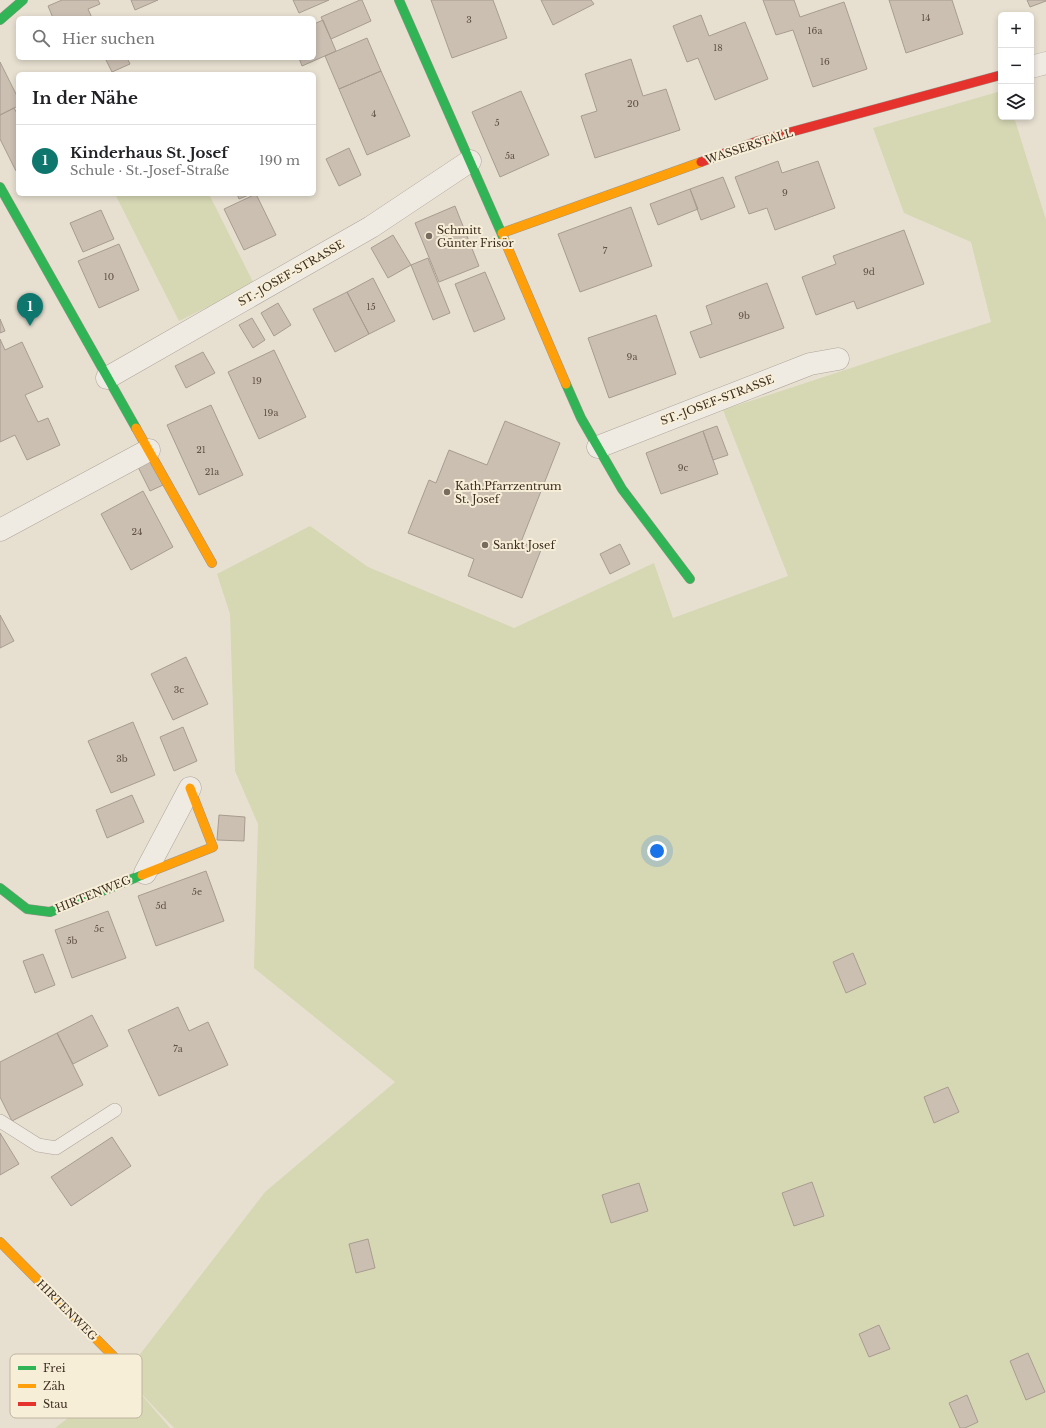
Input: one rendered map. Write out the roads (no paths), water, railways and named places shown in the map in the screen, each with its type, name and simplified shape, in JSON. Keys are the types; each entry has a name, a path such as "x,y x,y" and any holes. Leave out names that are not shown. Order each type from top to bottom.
{"street":[{"path":"399,0 502,232 581,418 622,489 690,579"},
{"path":"0,20 22,1"},
{"path":"1034,66 1046,63"},
{"name":"WASSERSTALL","path":"502,232 758,141 998,76"},
{"name":"ST.-JOSEF-STRASSE","path":"107,378 371,227 470,161"},
{"path":"0,187 212,563"},
{"name":"ST.-JOSEF-STRASSE","path":"598,447 810,364 838,359"},
{"path":"0,530 149,450"},
{"name":"HIRTENWEG","path":"145,874 190,788"},
{"name":"HIRTENWEG","path":"0,888 27,909 50,912 213,847 190,788"},
{"name":"HIRTENWEG","path":"0,1242 111,1354"}],"lane":[{"path":"0,1121 38,1145 56,1148 115,1110"}],"place":[{"name":"Schmitt Günter Frisör","path":"429,236"},
{"name":"Kinderhaus St. Josef","path":"30,326"},
{"name":"Kath.Pfarrzentrum St. Josef","path":"447,492"},
{"name":"Sankt Josef","path":"485,545"}]}
